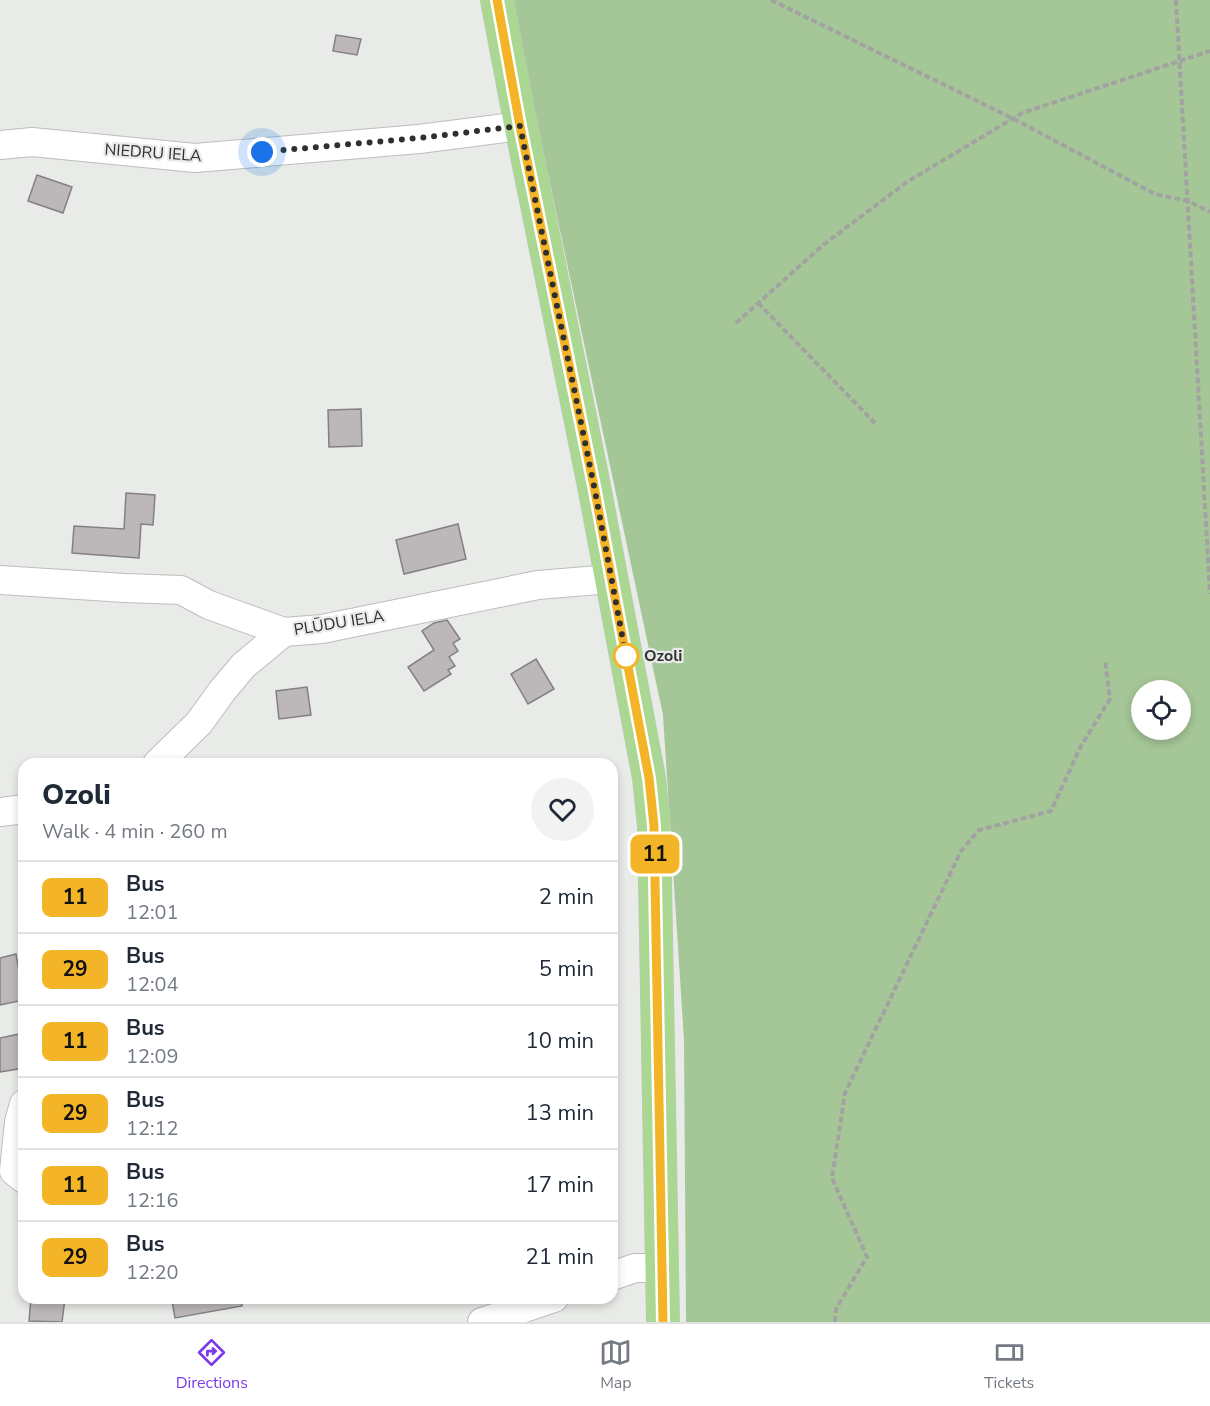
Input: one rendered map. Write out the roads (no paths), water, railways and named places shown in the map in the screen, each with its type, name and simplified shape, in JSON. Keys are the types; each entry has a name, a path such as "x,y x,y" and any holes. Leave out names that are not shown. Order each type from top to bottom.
{"main road":[{"path":"497,0 649,778 654,826 663,1322"}],"street":[{"name":"NIEDRU IELA","path":"0,145 32,142 195,158 419,138 520,126"},
{"name":"PLŪDU IELA","path":"0,580 181,590 209,605 284,632 322,629 538,585 611,579"},
{"path":"163,758 199,723 244,665 284,632"},
{"path":"0,812 18,810"},
{"path":"18,1132 14,1171 18,1174"},
{"path":"618,1274 635,1268 663,1268"},
{"path":"482,1322 536,1304"}],"place":[{"name":"Ozoli","path":"626,656"}]}
